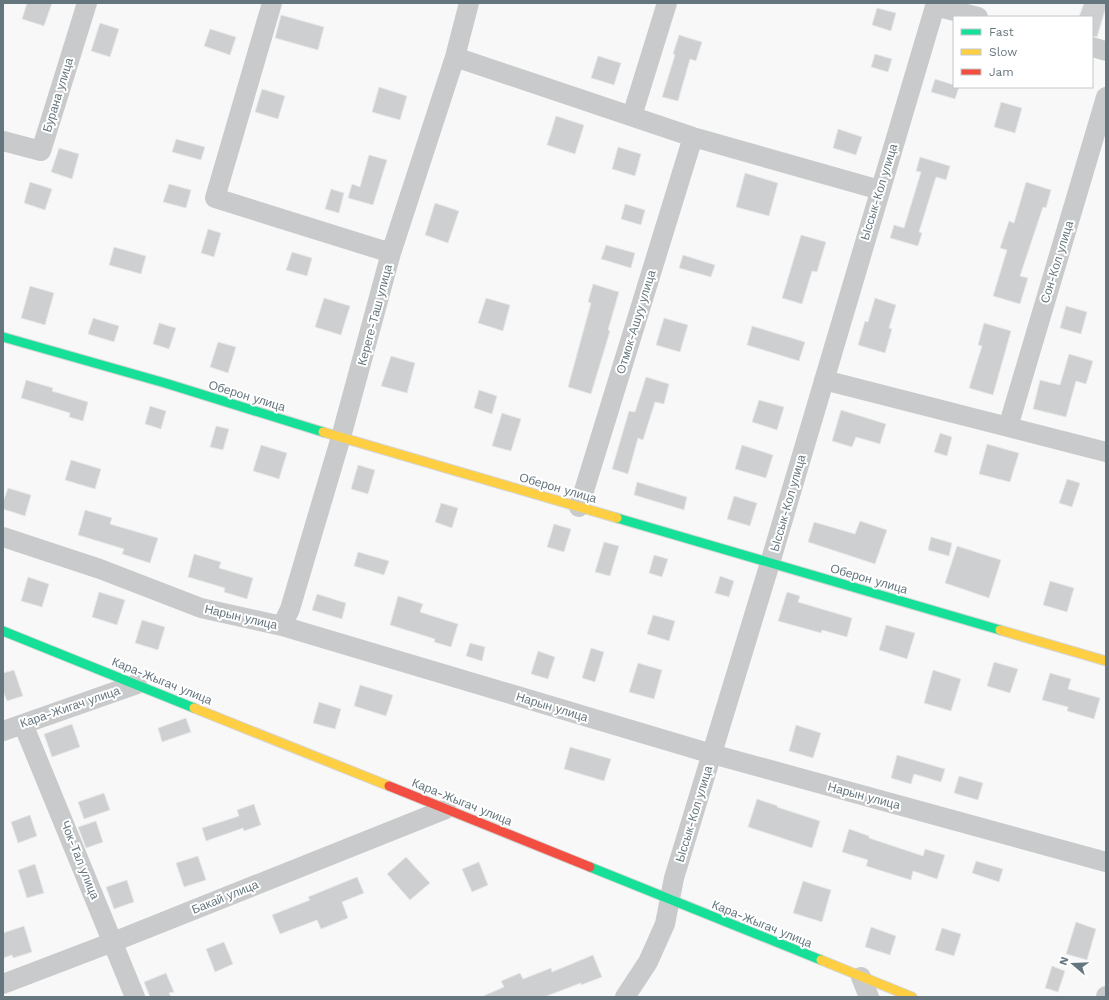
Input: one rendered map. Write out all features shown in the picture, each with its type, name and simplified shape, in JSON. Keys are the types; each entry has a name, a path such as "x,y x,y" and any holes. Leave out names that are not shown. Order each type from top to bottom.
{"street":[{"name":"Бурана улица","path":"3,141 41,151 87,3"},
{"path":"272,3 215,198 392,253"},
{"name":"Кереге-Таш улица","path":"282,626 290,609 341,437 392,253 455,57 469,3"},
{"path":"632,116 667,3"},
{"path":"935,4 975,16"},
{"name":"Ыссык-Кол улица","path":"628,996 648,962 665,924 674,878 770,564 935,4"},
{"path":"1093,47 1106,51"},
{"path":"455,57 693,137 880,190"},
{"name":"Сон-Кол улица","path":"1008,427 1106,97"},
{"name":"Отмок-Ашуу улица","path":"580,507 693,137"},
{"name":"Оберон улица","path":"3,337 165,383 341,437 770,564 1106,661"},
{"path":"824,380 1106,452"},
{"name":"Нарын улица","path":"3,537 100,569 201,608 282,626 712,754 1106,862"},
{"name":"Кара-Жыгач улица","path":"3,631 446,808 912,997"},
{"name":"Кара-Жигач улица","path":"3,731 137,684"},
{"name":"Чок-Тал улица","path":"23,724 135,997"},
{"name":"Бакай улица","path":"3,984 113,942 446,808"},
{"path":"861,977 869,997"}],"building":[{"path":"27,3 52,3 44,26 22,19"},
{"path":"1084,3 1106,3 1097,37 1093,36 1093,16 1079,16"},
{"path":"877,8 896,13 891,31 872,25"},
{"path":"281,15 324,27 318,50 275,38"},
{"path":"100,23 119,29 110,57 91,51"},
{"path":"210,29 236,37 230,55 204,46"},
{"path":"679,35 702,42 696,61 690,59 678,101 662,97 675,55 673,54"},
{"path":"875,54 892,59 888,72 871,67"},
{"path":"598,56 621,63 614,85 591,78"},
{"path":"935,79 953,85 953,88 959,88 955,99 931,92"},
{"path":"379,87 407,96 400,120 372,112"},
{"path":"262,89 285,96 278,119 255,112"},
{"path":"1001,102 1022,108 1015,133 994,127"},
{"path":"556,116 584,125 575,154 547,145"},
{"path":"838,129 862,137 856,155 833,148"},
{"path":"176,139 205,147 201,160 172,152"},
{"path":"618,147 641,154 635,176 612,169"},
{"path":"59,148 79,154 72,179 51,172"},
{"path":"369,155 387,160 373,205 348,198 352,184 360,187"},
{"path":"920,157 950,166 946,180 936,177 919,232 922,233 918,246 890,238 894,225 904,228 921,172 916,171"},
{"path":"745,173 778,183 769,216 736,207"},
{"path":"30,182 52,189 45,210 24,203"},
{"path":"1026,182 1051,190 1046,208 1043,207 1020,276 1028,278 1020,304 993,296 1007,250 1000,248 1009,221 1014,223"},
{"path":"169,184 191,190 186,208 163,202"},
{"path":"331,189 344,193 339,213 325,209"},
{"path":"435,203 459,211 448,243 425,235"},
{"path":"625,204 645,210 641,225 621,219"},
{"path":"208,229 221,233 214,257 201,253"},
{"path":"801,235 826,242 817,272 812,271 802,304 782,298"},
{"path":"606,245 635,253 631,268 601,259"},
{"path":"114,247 146,256 141,274 109,265"},
{"path":"292,252 312,258 307,276 286,270"},
{"path":"683,255 715,265 711,277 679,268"},
{"path":"593,284 619,292 608,330 610,331 591,394 568,387 591,303 588,302"},
{"path":"30,286 54,293 45,325 21,318"},
{"path":"324,298 350,306 341,335 315,327"},
{"path":"486,298 510,305 503,331 478,323"},
{"path":"875,298 896,305 889,328 892,329 885,353 858,345 865,321 868,322"},
{"path":"1066,306 1087,312 1081,334 1060,328"},
{"path":"93,318 119,326 114,342 88,334"},
{"path":"664,318 688,325 680,352 656,345"},
{"path":"159,323 176,328 169,349 153,344"},
{"path":"984,323 1011,331 993,395 969,388 982,346 978,345"},
{"path":"752,326 805,342 799,361 747,345"},
{"path":"218,342 236,347 228,373 210,367"},
{"path":"1069,354 1093,361 1086,384 1076,381 1066,417 1033,409 1040,380 1060,385"},
{"path":"391,356 415,363 407,393 381,386"},
{"path":"646,377 669,384 664,404 655,402 643,440 638,438 628,474 612,469 629,411 635,412"},
{"path":"26,380 53,388 52,391 88,402 83,421 69,417 70,413 21,398"},
{"path":"479,390 497,396 492,414 474,408"},
{"path":"759,400 784,407 777,430 752,422"},
{"path":"150,406 166,411 161,429 145,424"},
{"path":"841,410 886,424 880,444 856,437 852,447 832,441"},
{"path":"502,413 521,419 511,451 492,446"},
{"path":"216,426 229,429 223,450 210,447"},
{"path":"940,433 952,437 947,456 934,452"},
{"path":"987,444 1019,453 1010,482 979,474"},
{"path":"261,445 287,453 279,479 253,471"},
{"path":"742,445 773,455 766,478 735,469"},
{"path":"71,460 101,469 95,489 65,480"},
{"path":"358,465 375,470 368,494 351,489"},
{"path":"1067,479 1080,483 1072,507 1059,503"},
{"path":"637,482 687,497 684,510 634,495"},
{"path":"8,488 31,495 25,516 3,509 3,502"},
{"path":"734,496 757,503 750,526 727,519"},
{"path":"441,503 458,508 452,528 435,522"},
{"path":"85,510 112,518 110,524 158,538 150,563 122,554 124,549 78,535"},
{"path":"860,521 887,530 875,564 808,542 814,522 855,534"},
{"path":"554,524 571,529 564,552 547,547"},
{"path":"931,537 952,543 949,556 928,550"},
{"path":"604,542 619,546 610,576 595,572"},
{"path":"957,546 1001,560 989,598 945,583"},
{"path":"358,552 389,561 384,575 354,566"},
{"path":"194,554 221,562 219,568 253,578 247,599 224,592 225,588 188,577"},
{"path":"654,555 668,559 662,577 649,573"},
{"path":"720,576 734,581 729,597 715,593"},
{"path":"28,577 49,584 42,607 21,601"},
{"path":"1050,581 1074,588 1067,612 1043,605"},
{"path":"99,592 125,600 117,625 92,617"},
{"path":"787,592 800,596 798,602 852,618 847,637 822,630 821,633 778,621"},
{"path":"317,594 346,603 342,619 312,610"},
{"path":"398,596 423,604 420,612 458,624 451,647 434,642 435,639 390,625"},
{"path":"653,615 675,621 669,641 647,634"},
{"path":"142,620 165,627 158,650 135,643"},
{"path":"886,625 915,633 907,659 879,650"},
{"path":"470,643 485,647 482,661 466,656"},
{"path":"591,648 604,652 595,682 582,678"},
{"path":"538,651 555,657 548,679 531,674"},
{"path":"994,662 1018,669 1010,693 987,686"},
{"path":"638,663 662,670 654,699 629,692"},
{"path":"14,670 23,696 7,701 3,691 3,673"},
{"path":"933,670 961,679 951,711 924,703"},
{"path":"1050,673 1071,679 1068,689 1100,698 1094,719 1067,711 1068,707 1042,700"},
{"path":"360,685 393,695 386,716 354,706"},
{"path":"319,702 341,709 335,729 313,723"},
{"path":"186,718 191,732 162,742 158,728"},
{"path":"72,724 80,747 52,757 44,734"},
{"path":"796,725 821,733 813,758 789,751"},
{"path":"570,747 611,759 604,781 564,769"},
{"path":"897,755 945,769 941,782 914,774 911,784 891,778"},
{"path":"959,776 983,783 978,800 954,793"},
{"path":"104,793 110,810 84,819 78,802"},
{"path":"757,799 820,821 812,848 748,827"},
{"path":"254,804 261,825 244,831 243,828 206,841 202,828 239,816 237,810"},
{"path":"30,815 37,836 18,843 11,822"},
{"path":"96,821 103,842 86,848 78,827"},
{"path":"849,829 869,836 869,838 923,856 925,849 945,855 937,879 913,871 911,880 866,866 868,860 842,852"},
{"path":"198,856 206,880 184,887 176,863"},
{"path":"406,857 430,883 410,900 387,874"},
{"path":"976,861 1003,869 999,882 972,873"},
{"path":"479,862 488,885 472,892 462,869"},
{"path":"35,864 44,893 27,898 18,870"},
{"path":"357,877 364,893 342,902 348,918 321,929 317,920 280,934 272,915 310,900 308,897"},
{"path":"127,880 134,902 114,909 106,887"},
{"path":"803,881 831,890 822,922 793,913"},
{"path":"1076,922 1096,929 1087,960 1066,954"},
{"path":"24,926 32,952 13,958 12,955 3,958 3,933"},
{"path":"871,927 896,936 890,955 865,947"},
{"path":"942,928 961,934 954,956 935,950"},
{"path":"224,942 233,964 215,972 206,949"},
{"path":"593,955 602,977 581,985 581,983 544,997 481,997 504,987 501,981 520,973 523,979 551,968 552,972"},
{"path":"1052,966 1065,971 1058,992 1045,988"},
{"path":"166,973 174,992 169,993 171,997 150,997 144,982"}],"traffic: fast":[{"path":"3,337 165,383 323,432"},
{"path":"617,518 1000,630"},
{"path":"3,631 194,708"},
{"path":"590,867 821,960"}],"traffic: slow":[{"path":"323,432 617,518"},
{"path":"1000,630 1106,661"},
{"path":"194,708 389,786"},
{"path":"821,960 912,997"}],"traffic: jam":[{"path":"389,786 590,867"}]}
